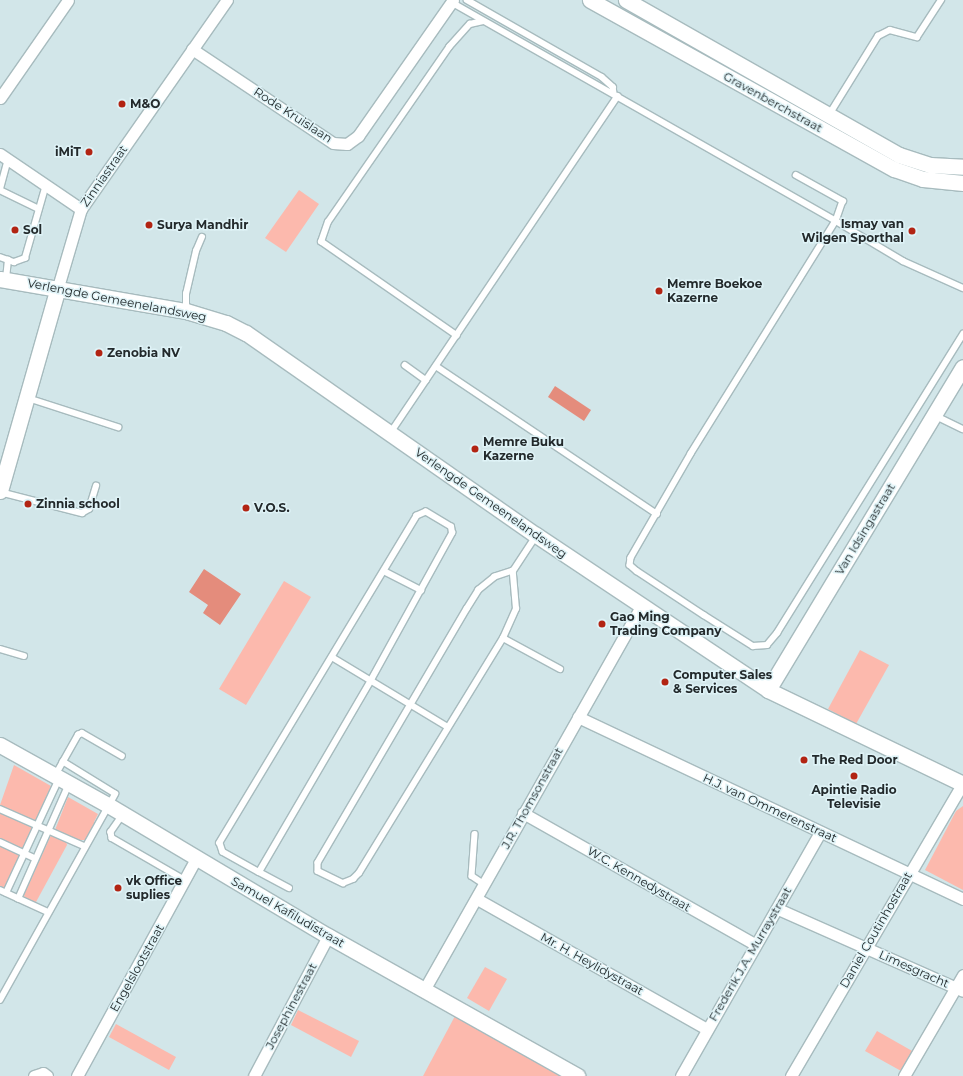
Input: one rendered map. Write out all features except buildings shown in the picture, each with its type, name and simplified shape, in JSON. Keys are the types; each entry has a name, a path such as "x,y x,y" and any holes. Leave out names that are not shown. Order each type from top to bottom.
{"street":[{"path":"0,98 68,0"},
{"name":"Zinniastraat","path":"0,491 81,209 227,0"},
{"name":"Gravenberchstraat","path":"590,0 894,169 923,179 963,183"},
{"name":"Gravenberchstraat","path":"626,0 899,156 930,165 963,167"},
{"name":"Rode Kruislaan","path":"192,49 333,143 347,144 358,136 452,1"},
{"path":"4,157 81,209"},
{"name":"Verlengde Gemeenelandsweg","path":"3,279 58,287 186,311 226,323 246,333 536,535 768,690 962,784"},
{"name":"Van Idsingastraat","path":"768,690 963,367"},
{"name":"J.R. Thomsonstraat","path":"424,990 477,899 523,813 641,606"},
{"name":"H.J. van Ommerenstraat","path":"578,717 963,899"},
{"name":"Samuel Kafiludistraat","path":"0,745 108,805 196,860 328,936 577,1076"},
{"name":"Daniel Coutinhostraat","path":"791,1076 962,784"},
{"name":"W.C. Kennedystraat","path":"523,813 755,944"},
{"name":"Frederik J.A. Murraystraat","path":"681,1076 755,944 778,909 820,832"},
{"name":"Engelslootstraat","path":"77,1076 196,860"},
{"name":"Mr. H. Heylidystraat","path":"477,899 707,1029"},
{"name":"Limesgracht","path":"778,909 959,989"},
{"name":"Josephinestraat","path":"254,1076 328,936"},
{"path":"904,1076 959,989 963,975"}],"lane":[{"path":"467,0 602,77 613,87 616,94"},
{"path":"829,115 878,36 890,30 917,37 941,0"},
{"path":"452,1 483,21 605,91 616,94 903,261 963,288"},
{"path":"457,336 321,242 328,222 449,47 470,24 483,21"},
{"path":"390,433 457,336 616,94"},
{"path":"4,157 0,190 39,209"},
{"path":"796,175 842,200 843,203 836,221 691,454 658,514 631,558 630,565 753,646 767,644 777,633 963,334"},
{"path":"0,257 8,260 20,261 25,258 46,185"},
{"path":"186,311 187,287 196,251 202,237"},
{"path":"3,279 8,260"},
{"path":"406,365 426,380"},
{"path":"436,366 658,514"},
{"path":"27,398 118,427"},
{"path":"934,415 963,429"},
{"path":"0,491 82,513 89,509 96,486"},
{"path":"259,872 371,680 453,532 451,527 428,513 419,514 220,843 222,852 259,872 290,888"},
{"path":"513,571 516,609 503,638 359,873 353,879 343,883 318,871 318,863 479,590 495,578 513,571 536,535"},
{"path":"384,571 421,590"},
{"path":"503,638 560,669"},
{"path":"0,649 24,656"},
{"path":"332,657 448,727"},
{"path":"18,899 48,829 61,780 63,762 78,735 82,733 122,756"},
{"path":"0,1000 108,805 114,791 63,762"},
{"path":"6,893 61,780"},
{"path":"0,808 84,846"},
{"path":"124,815 111,832 112,838 185,880"},
{"path":"475,834 472,876 484,884"},
{"path":"0,842 35,858"},
{"path":"0,890 48,912"}],"shaded area":[{"path":"299,190 319,204 286,252 265,238"},
{"path":"555,386 591,410 584,421 548,397"},
{"path":"204,569 241,594 220,625 203,613 208,605 189,592"},
{"path":"284,581 311,597 246,705 219,689"},
{"path":"860,650 889,665 856,724 828,709"},
{"path":"14,765 51,786 47,795 49,797 37,821 31,820 0,805"},
{"path":"68,797 98,814 94,822 96,823 86,840 75,840 55,830"},
{"path":"963,806 963,890 925,870 956,811"},
{"path":"0,811 34,826 24,850 0,841"},
{"path":"51,835 66,841 67,845 36,902 32,903 25,899 24,895"},
{"path":"0,846 19,855 21,859 8,887 5,889 0,888"},
{"path":"485,967 507,979 489,1011 467,998"},
{"path":"298,1010 359,1041 351,1057 291,1025"},
{"path":"455,1016 560,1076 423,1076"},
{"path":"116,1024 176,1057 169,1070 109,1037"},
{"path":"877,1031 914,1052 903,1072 865,1051"}],"place":[{"name":"M&O","path":"122,104"},
{"name":"iMiT","path":"89,152"},
{"name":"Surya Mandhir","path":"149,225"},
{"name":"Sol","path":"15,230"},
{"name":"Ismay van Wilgen Sporthal","path":"912,231"},
{"name":"Memre Boekoe Kazerne","path":"659,291"},
{"name":"Zenobia NV","path":"99,353"},
{"name":"Memre Buku Kazerne","path":"475,449"},
{"name":"Zinnia school","path":"28,504"},
{"name":"V.O.S.","path":"246,508"},
{"name":"Gao Ming Trading Company","path":"602,624"},
{"name":"Computer Sales & Services","path":"665,682"},
{"name":"The Red Door","path":"804,760"},
{"name":"Apintie Radio Televisie","path":"854,776"},
{"name":"vk Office suplies","path":"118,888"}]}
